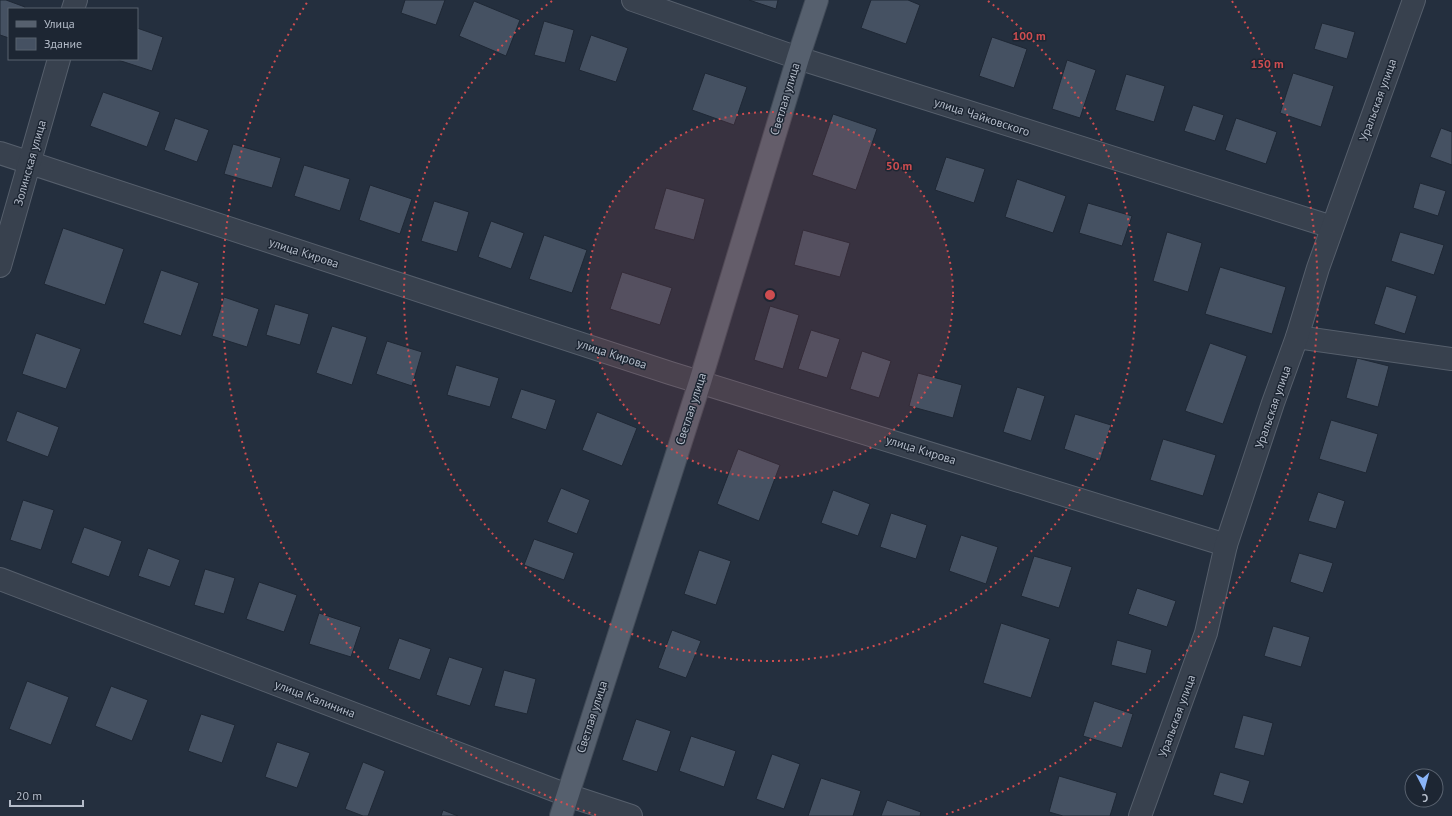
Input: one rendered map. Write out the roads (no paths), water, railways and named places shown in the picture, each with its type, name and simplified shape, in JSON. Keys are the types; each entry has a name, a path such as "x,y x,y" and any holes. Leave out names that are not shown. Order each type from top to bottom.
{"main road":[{"name":"Светлая улица","path":"561,816 700,382 817,0"}],"street":[{"name":"улица Чайковского","path":"633,0 798,58 1332,227"},
{"name":"Уральская улица","path":"1140,816 1206,633 1226,545 1273,403 1297,337 1318,268 1414,0"},
{"name":"Золинская улица","path":"0,266 59,60"},
{"name":"улица Кирова","path":"0,153 700,382 1226,545"},
{"path":"1297,337 1452,359"},
{"name":"улица Калинина","path":"0,579 567,795 631,816"}]}
